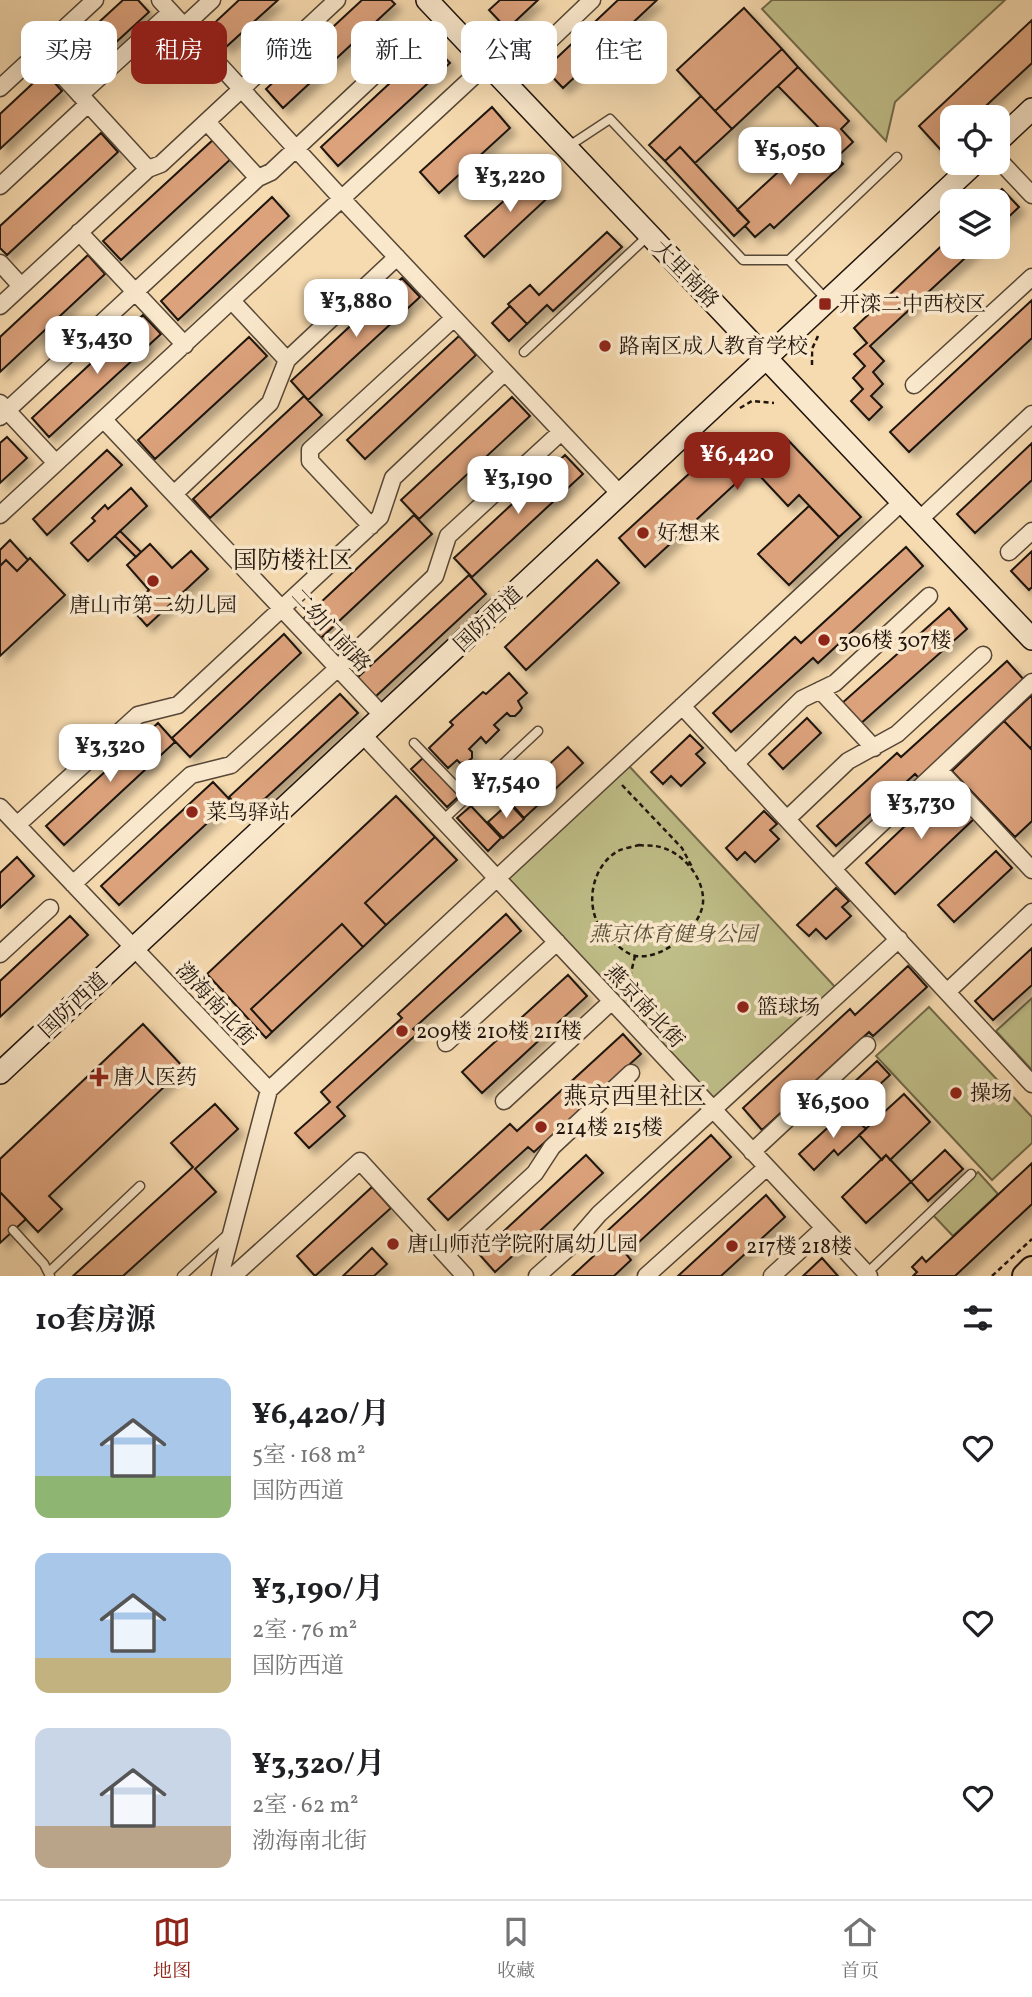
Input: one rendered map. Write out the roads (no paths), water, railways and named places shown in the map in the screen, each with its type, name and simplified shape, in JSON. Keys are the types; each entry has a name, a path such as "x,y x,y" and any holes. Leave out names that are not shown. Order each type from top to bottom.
{"main road":[{"path":"1025,1276 1032,1269"}],"street":[{"path":"72,21 95,0"},
{"path":"189,21 212,0"},
{"path":"0,306 148,169 161,164 337,0"},
{"name":"大里南路","path":"427,0 461,36"},
{"path":"557,33 592,0"},
{"path":"0,186 84,99 166,6 180,21"},
{"path":"0,88 21,69"},
{"path":"227,73 621,495"},
{"path":"70,84 148,169"},
{"path":"56,463 2,410 258,178 271,172 365,84"},
{"path":"0,515 466,84"},
{"name":"大里南路","path":"506,84 1032,639"},
{"path":"1010,130 1032,109"},
{"path":"207,122 258,178"},
{"path":"1010,172 1032,195"},
{"name":"国防西道","path":"0,1073 962,175"},
{"path":"79,232 185,345"},
{"path":"174,494 271,403 287,360 397,257"},
{"path":"0,263 21,286"},
{"path":"914,385 1032,276"},
{"path":"232,301 287,360"},
{"path":"371,526 310,461 310,450 454,318"},
{"path":"17,825 138,715 178,705 282,609 380,517 393,478 505,372"},
{"path":"919,520 1030,419"},
{"name":"二幼门前路","path":"104,420 383,716"},
{"path":"73,884 191,775 231,765 338,668 435,576 448,536 561,432"},
{"path":"220,1276 269,1090 902,502"},
{"path":"1009,552 1032,531"},
{"path":"735,764 802,699 835,683 929,596"},
{"path":"787,820 848,761 897,734 983,655"},
{"path":"833,869 1032,682"},
{"path":"820,690 874,748"},
{"path":"682,706 1032,1084"},
{"name":"燕京南北街","path":"363,735 867,1275"},
{"path":"939,770 1032,870"},
{"name":"渤海南北街","path":"0,807 269,1090"},
{"path":"0,954 50,908"},
{"path":"947,992 1032,912"},
{"path":"537,1276 573,1244 599,1214 899,939"},
{"path":"446,1044 556,942"},
{"path":"504,1101 612,1001"},
{"path":"752,1152 867,1045"},
{"path":"446,1255 535,1173 552,1147 631,1073"},
{"path":"233,1276 360,1161 465,1276"},
{"path":"646,1276 767,1167"},
{"path":"772,1276 824,1228"}],"lane":[{"path":"567,148 610,119 743,260 789,260 897,157"},
{"path":"524,352 649,234"},
{"path":"789,260 828,301"},
{"path":"443,820 538,731"},
{"path":"414,743 467,797"},
{"path":"867,1275 971,1174"},
{"path":"13,1230 50,1274 139,1186"},
{"path":"182,1276 232,1231"}],"place":[{"name":"开滦二中西校区","path":"825,304"},
{"name":"路南区成人教育学校","path":"605,346"},
{"name":"好想来","path":"643,533"},
{"name":"唐山市第二幼儿园","path":"153,581"},
{"name":"306楼 307楼","path":"824,640"},
{"name":"菜鸟驿站","path":"192,812"},
{"name":"篮球场","path":"743,1007"},
{"name":"209楼 210楼 211楼","path":"402,1031"},
{"name":"唐人医药","path":"99,1077"},
{"name":"操场","path":"956,1093"},
{"name":"214楼 215楼","path":"541,1127"},
{"name":"唐山师范学院附属幼儿园","path":"393,1244"},
{"name":"217楼 218楼","path":"732,1246"}],"district":[{"name":"国防楼社区","path":"293,560"},
{"name":"燕京西里社区","path":"635,1096"}],"park label":[{"name":"燕京体育健身公园","path":"673,934"}]}
